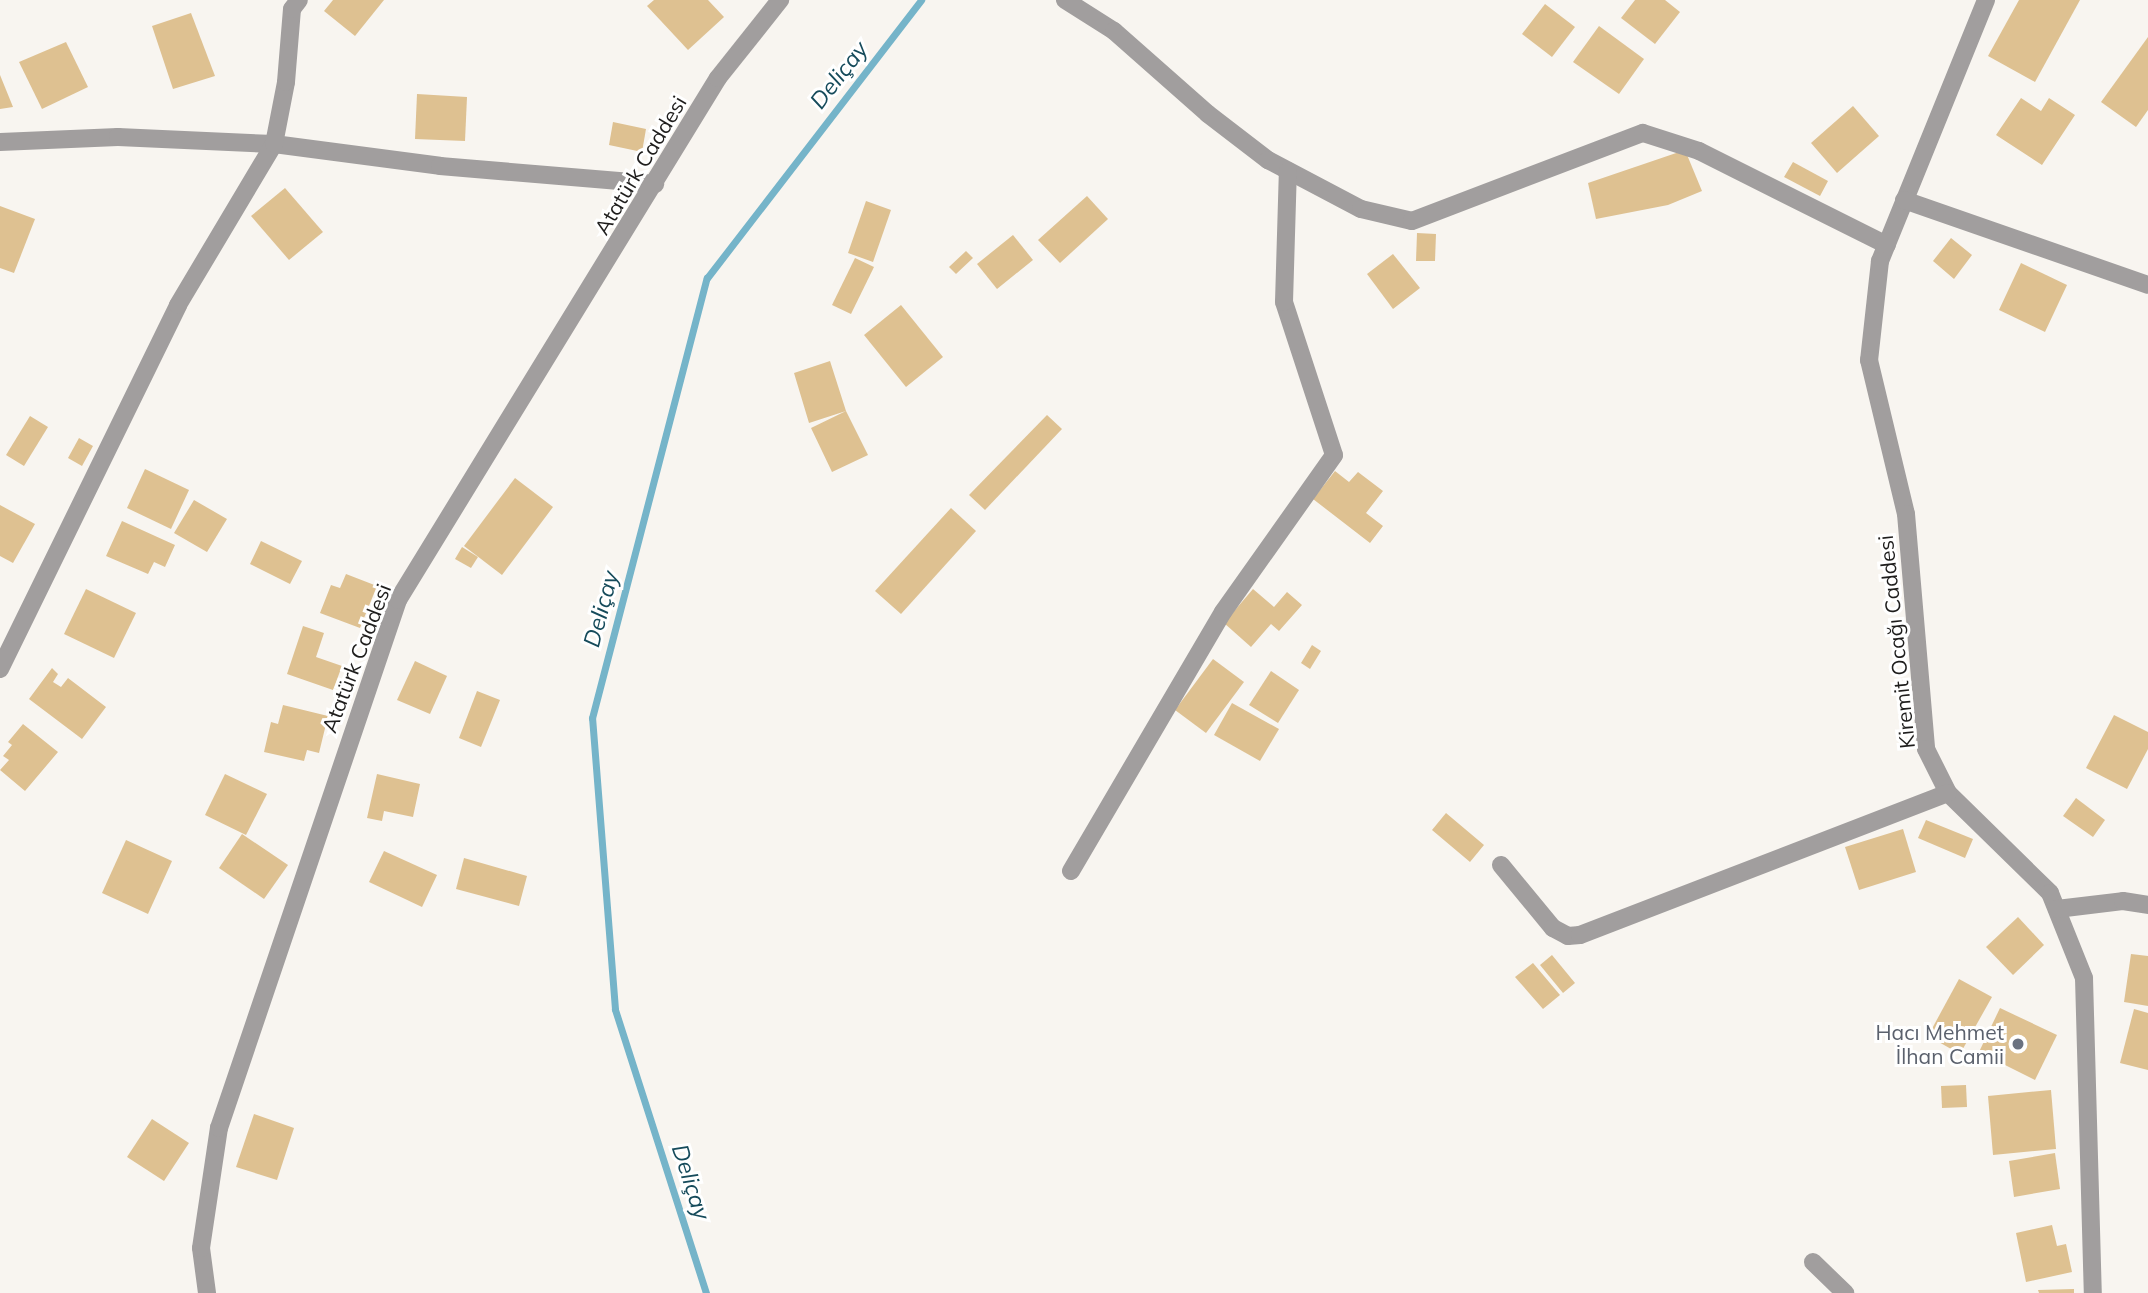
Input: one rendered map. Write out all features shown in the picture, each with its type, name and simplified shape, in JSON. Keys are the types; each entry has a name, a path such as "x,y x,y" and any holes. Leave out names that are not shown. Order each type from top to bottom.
{"street":[{"path":"0,669 178,305 274,144 286,82 292,9 299,0"},
{"name":"Atatürk Caddesi","path":"207,1293 201,1248 219,1128 398,600 718,78 780,0"},
{"path":"1065,0 1114,32 1208,114 1288,171 1361,209 1412,221 1643,133 1699,151 1886,245"},
{"name":"Kiremit Ocağı Caddesi","path":"1986,0 1880,261 1869,359 1906,514 1926,749 1948,793 2050,893 2084,978 2093,1293"},
{"path":"0,142 118,137 274,144 440,166 655,184"},
{"path":"1071,871 1223,612 1334,456 1284,302 1288,171"},
{"path":"1904,200 2148,285"},
{"path":"1501,865 1553,928 1568,936 1580,935 1948,793"},
{"path":"2057,909 2123,901 2148,905"},
{"path":"1813,1262 1845,1293"}],"building":[{"path":"333,0 384,0 355,36 324,11"},
{"path":"654,0 708,0 724,17 688,50 647,6"},
{"path":"1635,0 1665,0 1680,12 1655,44 1621,18"},
{"path":"2019,0 2080,0 2035,82 1988,56"},
{"path":"1545,4 1575,27 1552,57 1522,34"},
{"path":"191,13 215,76 173,89 152,26"},
{"path":"1599,26 1644,59 1619,94 1573,62"},
{"path":"2148,37 2148,110 2136,127 2101,102"},
{"path":"66,42 88,87 42,109 19,62"},
{"path":"0,75 13,107 0,109"},
{"path":"417,94 467,97 465,141 415,139"},
{"path":"2021,98 2041,111 2049,98 2075,115 2042,165 1996,135"},
{"path":"1853,106 1879,136 1837,173 1811,143"},
{"path":"613,122 646,129 642,152 609,145"},
{"path":"1685,150 1702,191 1668,205 1596,219 1588,183"},
{"path":"1793,162 1828,181 1820,196 1784,177"},
{"path":"285,188 323,232 289,260 251,216"},
{"path":"1087,196 1108,219 1060,263 1038,240"},
{"path":"866,201 891,210 873,262 848,253"},
{"path":"0,206 35,219 14,273 0,268"},
{"path":"1417,233 1436,234 1435,261 1416,261"},
{"path":"1013,235 1033,260 997,289 977,264"},
{"path":"1951,238 1972,255 1954,279 1933,261"},
{"path":"966,251 973,258 956,274 949,267"},
{"path":"1393,254 1420,288 1393,309 1367,274"},
{"path":"855,258 874,267 851,314 832,305"},
{"path":"2021,263 2067,285 2045,332 1999,310"},
{"path":"901,305 943,357 906,387 864,335"},
{"path":"830,361 846,411 809,423 794,373"},
{"path":"846,411 868,455 832,472 811,428"},
{"path":"1047,415 1062,429 985,510 969,495"},
{"path":"30,416 48,427 24,466 6,455"},
{"path":"79,438 93,446 82,466 68,458"},
{"path":"145,469 189,490 171,529 127,508"},
{"path":"1335,471 1349,482 1358,472 1383,491 1366,513 1383,526 1370,543 1313,499"},
{"path":"515,478 553,507 502,575 464,546"},
{"path":"194,500 227,519 207,552 174,533"},
{"path":"0,505 35,524 13,563 0,556"},
{"path":"951,508 976,531 901,614 875,591"},
{"path":"122,521 175,545 165,567 154,562 148,574 106,556"},
{"path":"261,541 302,561 290,584 250,564"},
{"path":"462,547 478,557 471,568 455,559"},
{"path":"346,574 377,586 360,628 320,613 331,585 340,588"},
{"path":"86,589 136,613 114,658 64,634"},
{"path":"1253,589 1274,607 1287,592 1302,605 1279,631 1271,624 1251,647 1224,623"},
{"path":"303,626 324,633 316,657 342,666 333,690 287,674"},
{"path":"1312,645 1321,651 1310,669 1301,663"},
{"path":"1213,659 1244,682 1206,733 1175,710"},
{"path":"415,661 447,676 430,714 397,700"},
{"path":"52,668 58,674 53,682 61,687 68,678 106,707 82,739 29,699"},
{"path":"1271,671 1299,690 1278,723 1249,705"},
{"path":"477,691 500,700 481,747 459,738"},
{"path":"1232,703 1279,729 1260,761 1214,735"},
{"path":"283,705 328,716 319,753 307,750 304,761 264,752 271,722 278,724"},
{"path":"2114,715 2148,732 2148,749 2127,789 2086,768"},
{"path":"23,724 58,752 25,791 0,770 9,760 3,756 12,745 8,742"},
{"path":"225,774 267,794 246,835 205,815"},
{"path":"377,774 420,784 413,817 384,811 382,821 367,818"},
{"path":"2076,798 2105,820 2093,837 2063,816"},
{"path":"1446,813 1484,845 1470,862 1432,830"},
{"path":"1926,820 1973,839 1965,858 1918,838"},
{"path":"1903,829 1916,872 1859,890 1845,847"},
{"path":"242,834 288,865 264,899 219,868"},
{"path":"126,840 172,861 148,914 102,893"},
{"path":"384,851 437,875 422,907 369,882"},
{"path":"464,858 527,876 519,906 456,889"},
{"path":"2018,917 2044,945 2013,975 1986,947"},
{"path":"2131,954 2148,956 2148,1006 2124,1002"},
{"path":"1552,955 1575,983 1563,993 1540,965"},
{"path":"1533,963 1560,995 1543,1009 1515,977"},
{"path":"1959,979 1992,997 1960,1054 1928,1036"},
{"name":"Hacı Mehmet İlhan Camii","path":"2000,1008 2057,1035 2035,1080 1979,1052"},
{"path":"2134,1009 2148,1013 2148,1070 2120,1063"},
{"path":"1966,1085 1967,1107 1942,1108 1941,1086"},
{"path":"2051,1090 2056,1149 1993,1155 1988,1096"},
{"path":"254,1114 294,1128 277,1180 236,1167"},
{"path":"152,1119 189,1143 164,1181 127,1157"},
{"path":"2055,1153 2060,1189 2014,1197 2009,1161"},
{"path":"2052,1225 2057,1246 2066,1244 2072,1272 2026,1282 2016,1233"},
{"path":"2074,1289 2074,1293 2039,1293 2038,1290"}],"waterway":[{"name":"Deliçay","path":"706,1293 615,1009 592,718 707,278 921,0"}],"place":[{"name":"Hacı Mehmet İlhan Camii","path":"2018,1044"}]}
